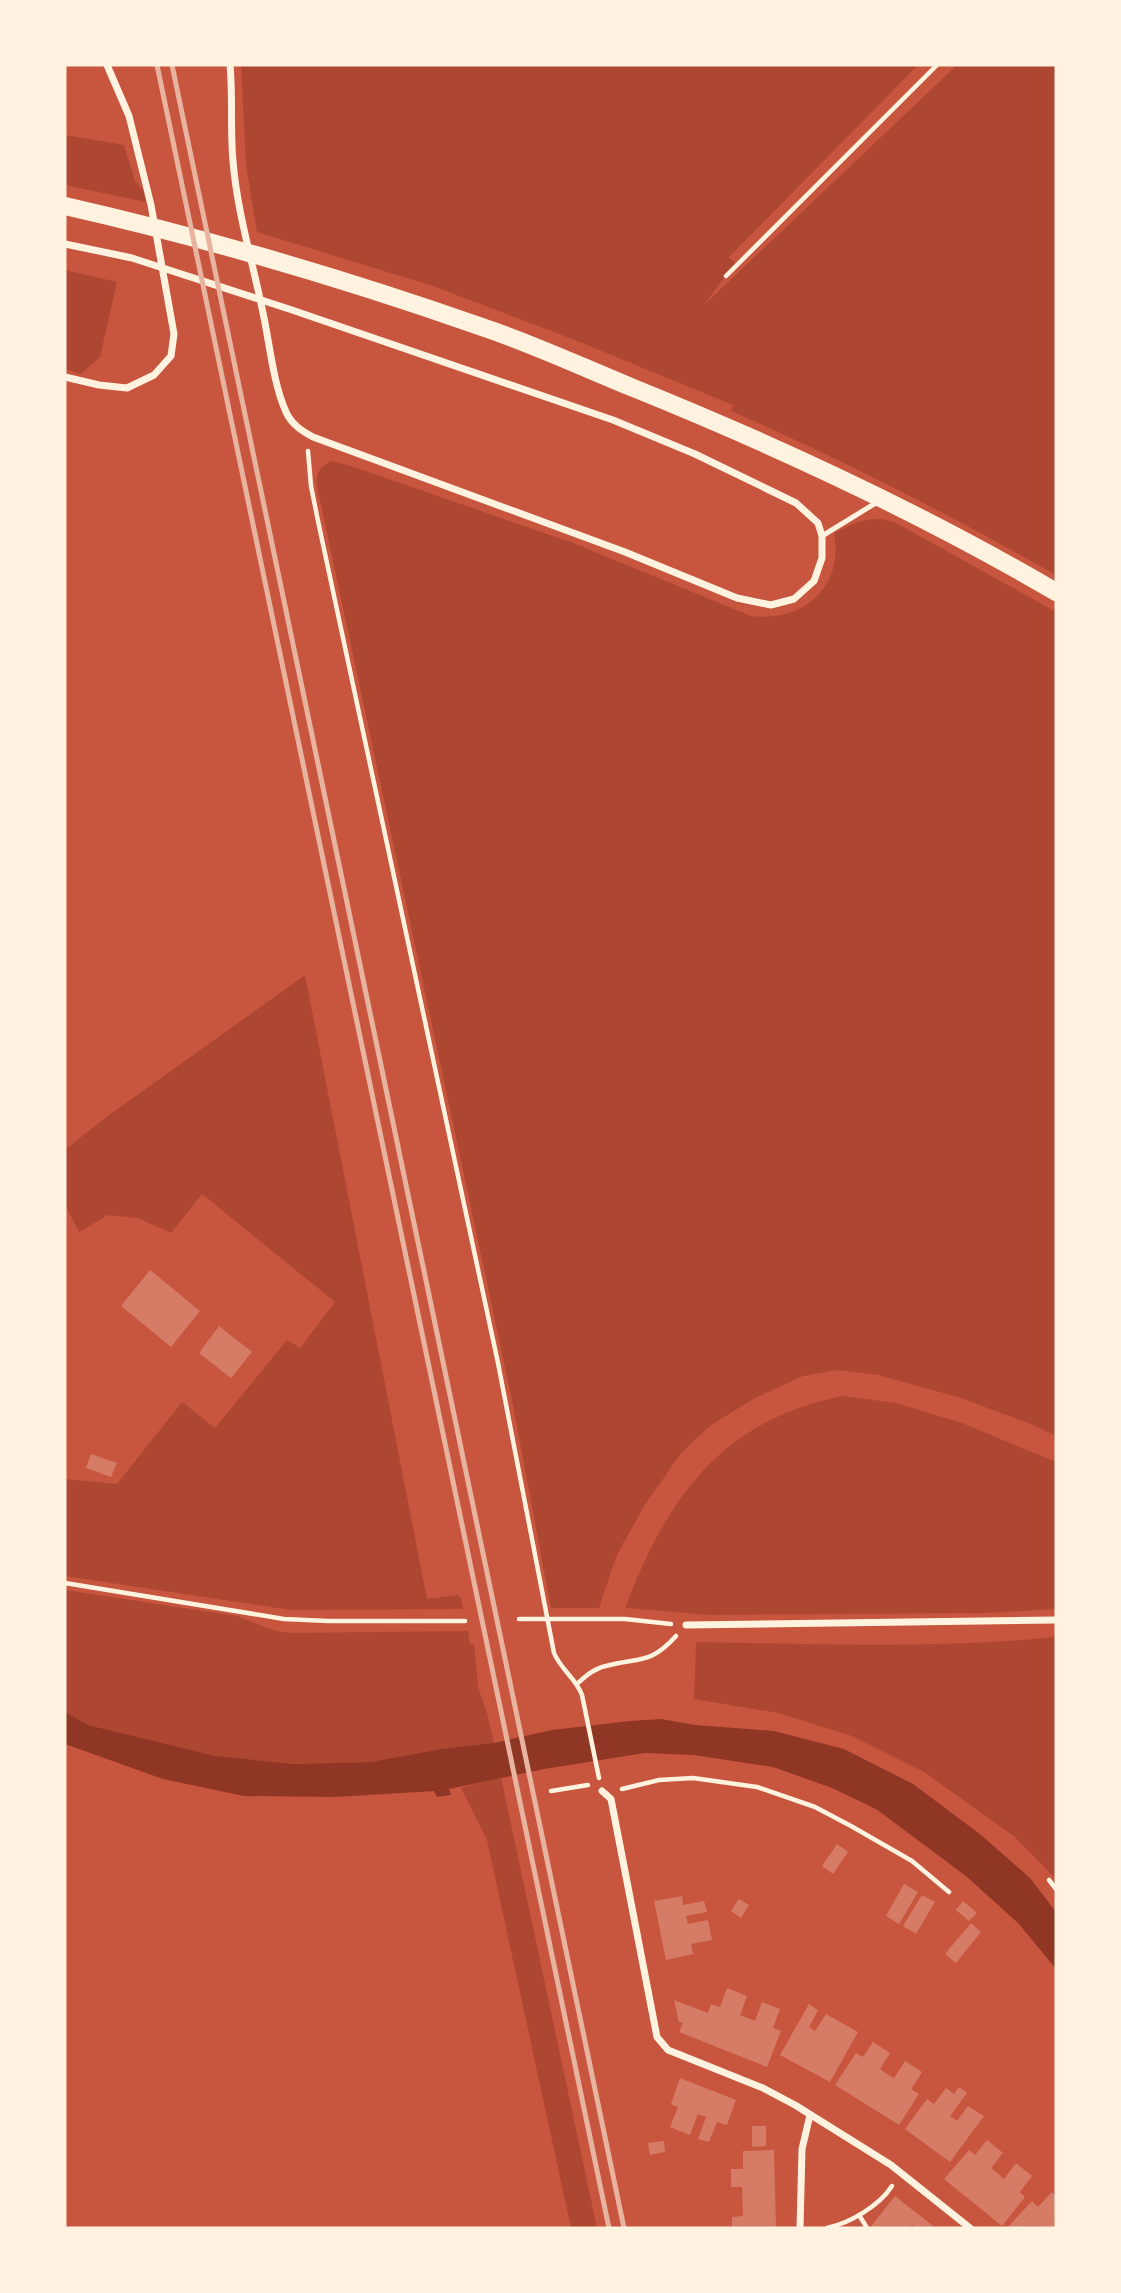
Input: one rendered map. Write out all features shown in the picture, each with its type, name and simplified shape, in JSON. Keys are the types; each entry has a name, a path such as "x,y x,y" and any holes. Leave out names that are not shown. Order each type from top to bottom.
{"main road":[{"path":"65,206 289,263 485,328 703,416 882,499 1056,592"}],"street":[{"path":"65,377 127,388 154,375 171,356 174,334 150,205 129,116 107,65"},
{"path":"65,244 132,258 159,267 292,310 613,420 695,454 796,503 818,523 822,536 822,558 814,581 794,599 771,605 737,598 625,552 313,438 292,422 285,410 265,323 245,228 233,164 230,65"},
{"path":"686,1625 1056,1620"},
{"path":"601,1787 611,1799 657,2037 662,2044 668,2050 763,2088 810,2115 902,2173 970,2228"},
{"path":"800,2228 802,2149 810,2115"}],"lane":[{"path":"822,536 882,499"}],"path":[{"path":"726,276 937,65"},
{"path":"313,438 308,460 313,497 498,1363 554,1653 562,1668 578,1683 601,1787"},
{"path":"65,1583 284,1619 465,1620"},
{"path":"519,1619 625,1619 686,1625"},
{"path":"578,1683 607,1665 635,1662 659,1653 686,1625"},
{"path":"551,1791 628,1788 659,1780 693,1778 757,1787 816,1807 912,1861 949,1892"},
{"path":"1049,1880 1056,1889"},
{"path":"827,2228 859,2215 885,2197 902,2173"},
{"path":"859,2215 867,2228"}],"shaded area":[{"path":"241,65 918,65 729,257 735,263 703,306 957,65 1056,65 1056,575 814,448 731,411 733,405 580,342 433,286 257,232 246,165"},
{"path":"65,135 124,145 135,181 143,190 146,202 65,185"},
{"path":"65,270 117,282 100,357 81,374 65,369"},
{"path":"331,461 573,543 751,616 788,613 803,607 816,597 833,570 834,533 858,522 873,519 898,524 1056,612 1056,1436 958,1397 878,1375 837,1370 803,1376 755,1398 711,1425 682,1452 646,1503 617,1555 599,1608 551,1608 512,1400 317,486 319,471"},
{"path":"305,975 427,1599 458,1595 463,1609 291,1610 65,1576 65,1479 117,1484 182,1402 215,1428 287,1340 300,1348 335,1302 202,1194 171,1233 138,1218 108,1215 79,1232 65,1205 65,1150 105,1118"},
{"path":"843,1396 896,1403 962,1423 1056,1462 1056,1609 986,1613 710,1615 625,1608 641,1568 660,1532 680,1499 704,1470 731,1445 763,1424 800,1407"},
{"path":"65,1590 237,1616 272,1630 290,1633 468,1631 470,1644 474,1644 478,1687 494,1743 441,1749 371,1762 294,1764 216,1756 88,1725 65,1712"},
{"path":"1056,1637 1056,1879 1015,1837 924,1772 852,1736 778,1713 694,1699 696,1642 921,1644"},
{"path":"65,1712 88,1725 216,1756 294,1764 371,1762 441,1749 494,1743 552,1730 661,1719 695,1725 774,1731 844,1749 913,1784 981,1835 1030,1878 1056,1912 1056,1969 1019,1924 966,1876 876,1809 832,1788 773,1767 694,1755 645,1753 544,1769 449,1789 451,1795 437,1797 434,1791 335,1797 244,1796 163,1779 65,1744"},
{"path":"501,1777 597,2228 571,2228 487,1840 461,1788"}],"building":[{"path":"150,1270 200,1311 171,1347 121,1306"},
{"path":"219,1326 252,1352 231,1378 199,1353"},
{"path":"91,1454 117,1463 111,1477 86,1468"},
{"path":"837,1844 848,1852 833,1874 822,1866"},
{"path":"904,1884 918,1892 899,1924 886,1916"},
{"path":"922,1895 935,1902 916,1934 903,1926"},
{"path":"682,1896 683,1905 704,1901 707,1912 686,1916 688,1924 708,1920 712,1940 691,1944 693,1954 666,1960 654,1901"},
{"path":"739,1899 749,1905 741,1918 731,1911"},
{"path":"963,1901 977,1913 969,1921 956,1910"},
{"path":"971,1923 981,1932 956,1963 945,1954"},
{"path":"727,1988 747,1996 740,2015 755,2021 762,2002 780,2009 773,2028 781,2031 767,2067 679,2032 683,2023 679,2022 674,2000 708,2013 711,2004 720,2007"},
{"path":"809,2004 818,2010 809,2027 815,2031 826,2014 858,2032 830,2082 780,2055"},
{"path":"873,2042 890,2053 880,2069 887,2074 894,2078 905,2061 922,2072 911,2089 919,2094 899,2125 835,2085 856,2053 863,2057"},
{"path":"680,2078 736,2100 727,2125 717,2122 709,2142 698,2139 706,2117 698,2114 690,2135 670,2127 678,2107 671,2104"},
{"path":"959,2087 967,2093 950,2116 957,2121 968,2106 984,2116 950,2162 905,2129 927,2099 934,2104 946,2088 954,2094"},
{"path":"752,2126 766,2126 766,2146 752,2147"},
{"path":"987,2140 1003,2153 991,2168 1004,2179 1016,2163 1032,2176 1020,2192 1025,2197 1002,2226 944,2179 969,2150 975,2155"},
{"path":"664,2141 665,2152 650,2155 648,2143"},
{"path":"774,2150 776,2228 732,2228 732,2217 743,2216 742,2187 731,2187 731,2169 743,2169 743,2151"},
{"path":"1052,2192 1056,2196 1056,2228 1007,2228 1032,2201 1038,2207"},
{"path":"895,2196 933,2226 870,2228"}],"railway":[{"path":"157,65 609,2228"},
{"path":"172,65 624,2228"}]}
